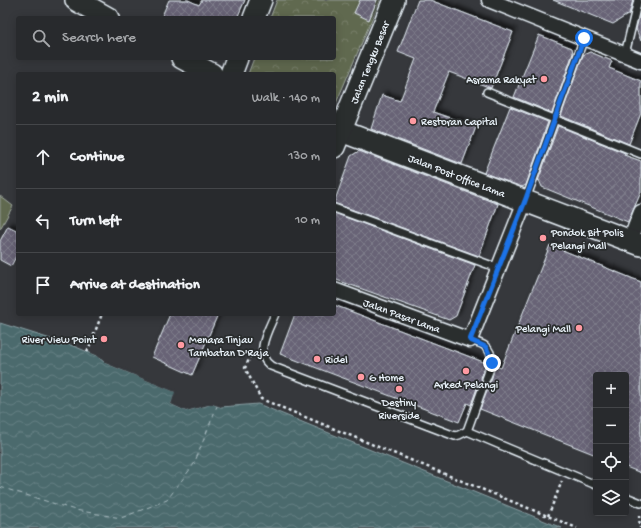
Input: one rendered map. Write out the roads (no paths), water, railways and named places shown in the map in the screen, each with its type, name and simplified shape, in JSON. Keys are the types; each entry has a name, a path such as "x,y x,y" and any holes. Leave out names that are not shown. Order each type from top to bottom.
{"main road":[{"path":"76,0 104,16"},
{"path":"255,16 261,0"},
{"name":"Jalan Tengku Besar","path":"337,139 394,0"},
{"path":"186,60 208,72"},
{"path":"231,72 236,60"},
{"name":"Jalan Post Office Lama","path":"337,139 525,201 635,243"}],"street":[{"path":"489,0 641,61"},
{"path":"470,340 525,201"},
{"path":"635,243 641,212"},
{"name":"Jalan Pasar Lama","path":"336,291 470,340"}],"lane":[{"path":"625,54 638,0"},
{"path":"525,201 584,38"},
{"path":"487,92 641,154"},
{"path":"336,209 498,268"},
{"path":"274,316 263,345 263,359 266,363 454,436 467,431 483,387"},
{"path":"470,340 484,345 488,350 492,363 486,379"},
{"path":"467,431 593,484"},
{"path":"629,499 641,503"}],"water":[{"path":"0,323 76,347 97,356 105,363 176,392 171,404 186,411 212,404 221,407 258,404 562,528 0,528"}],"place":[{"name":"Asrama Rakyat","path":"544,79"},
{"name":"Restoran Capital","path":"413,121"},
{"name":"Pondok Bit Polis Pelangi Mall","path":"543,238"},
{"name":"Pelangi Mall","path":"579,328"},
{"name":"River View Point","path":"104,339"},
{"name":"Menara Tinjau Tambatan D'Raja","path":"181,345"},
{"name":"Ridel","path":"317,359"},
{"name":"Arked Pelangi","path":"466,371"},
{"name":"G Home","path":"361,377"},
{"name":"Destiny Riverside","path":"399,389"}]}
